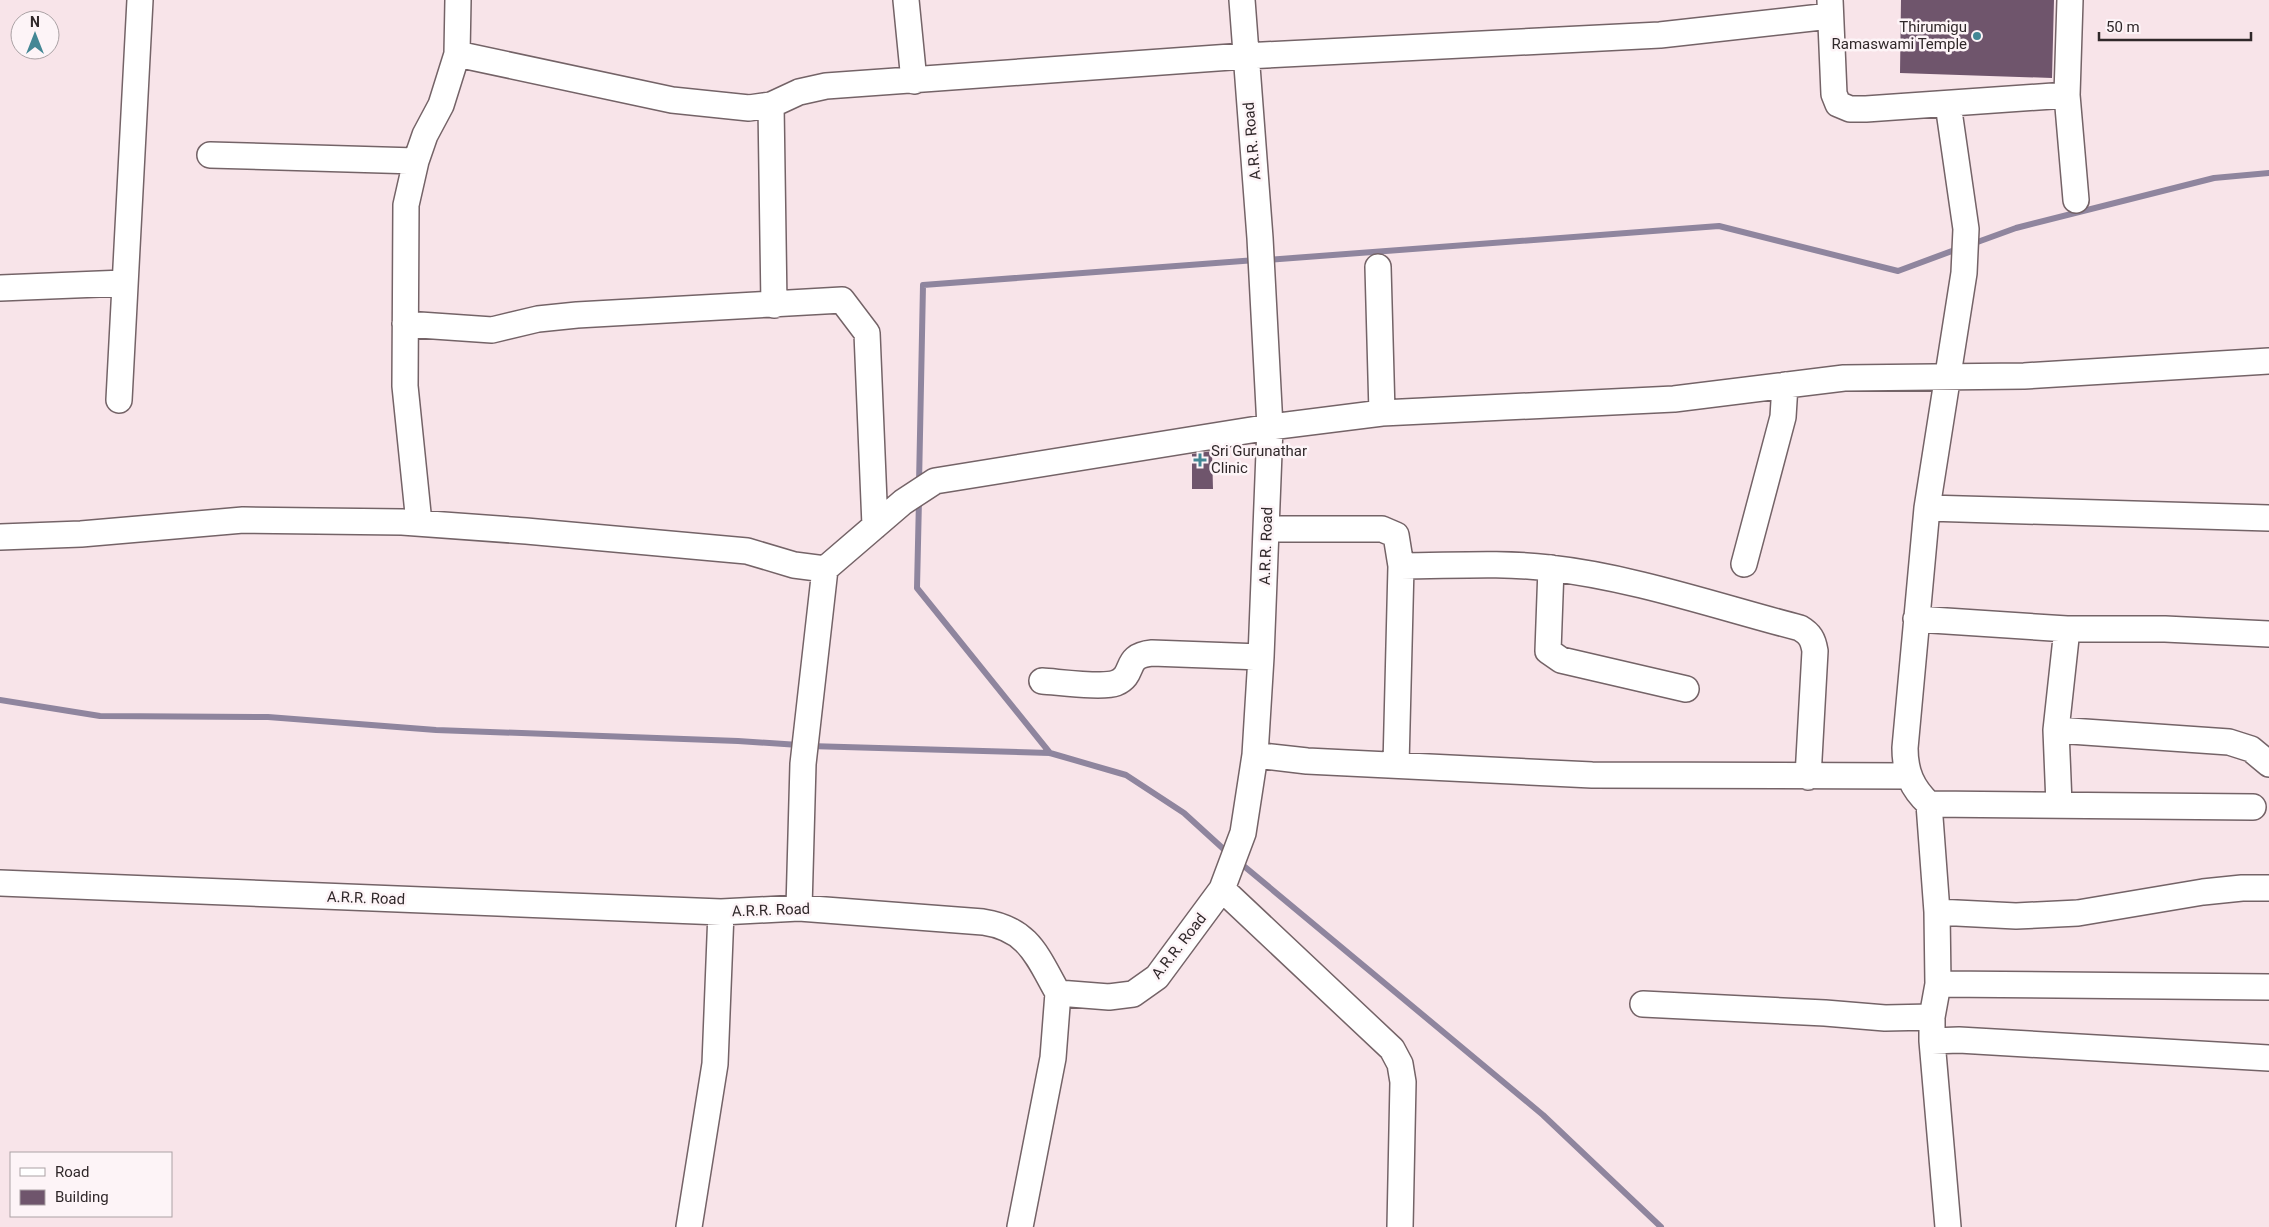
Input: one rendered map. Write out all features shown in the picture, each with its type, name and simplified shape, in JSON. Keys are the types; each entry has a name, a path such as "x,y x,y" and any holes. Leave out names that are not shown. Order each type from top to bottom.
{"street":[{"path":"120,400 124,283 140,0"},
{"path":"419,523 405,386 406,206 416,162 425,135 441,105 457,54 458,0"},
{"path":"906,0 914,81"},
{"name":"A.R.R. Road","path":"0,883 720,912 799,908 1001,924 1015,931 1030,945 1058,993 1109,998 1133,994 1157,977 1225,882 1243,833 1255,755 1262,657 1270,427 1260,238 1242,0"},
{"path":"2071,0 2068,95 2076,200"},
{"path":"457,54 672,100 749,108 771,105 799,92 826,86 1245,56 1660,35 1830,8 1834,94 1838,104 1850,109 2068,95"},
{"path":"1948,104 1966,230 1964,273 1946,377 1927,508 1905,748 1908,776 1917,793 1929,804 2253,807"},
{"path":"771,105 774,305"},
{"path":"210,155 416,162"},
{"path":"1378,267 1382,412"},
{"path":"0,288 124,283"},
{"path":"405,324 492,330 538,319 577,315 842,300 867,333 875,526"},
{"path":"799,908 803,764 825,569 903,502 935,480 1270,427 1382,412 1674,399 1844,378 2024,376 2269,361"},
{"path":"1744,564 1783,417 1785,385"},
{"path":"1927,508 2269,518"},
{"path":"0,537 81,534 243,520 419,523 747,551 794,565 825,569"},
{"path":"1266,529 1382,528 1396,535 1401,566 1396,765"},
{"path":"1401,566 1524,565 1551,568 1634,584 1800,628 1808,632 1813,640 1815,651 1808,777"},
{"path":"1551,568 1548,651 1561,660 1686,689"},
{"path":"1916,618 2068,629 2165,629 2269,634"},
{"path":"2059,804 2056,730 2068,629"},
{"path":"1042,682 1106,684 1117,682 1128,673 1133,659 1140,654 1262,657"},
{"path":"2056,730 2229,742 2251,749 2269,764"},
{"path":"1255,755 1307,761 1592,775 1908,776"},
{"path":"1929,804 1937,912 1938,984 1932,1029 1948,1227"},
{"path":"1225,882 1392,1049 1400,1064 1402,1082 1400,1227"},
{"path":"1937,912 2016,916 2078,912 2203,892 2242,888 2269,888"},
{"path":"689,1227 715,1064 720,912"},
{"path":"1938,984 2269,987"},
{"path":"1020,1227 1053,1058 1058,993"},
{"path":"1643,1004 1825,1013 1885,1018 1932,1029 1959,1040 2269,1058"}],"building":[{"name":"Thirumigu Ramaswami Temple","path":"1901,0 2054,0 2052,78 1900,73"},
{"path":"1212,451 1213,489 1192,489 1192,454"}],"waterway":[{"path":"1972,244 2016,228 2214,178 2269,173"},
{"path":"1266,260 1719,226 1898,271 1960,248"},
{"path":"919,484 923,285 1256,260"},
{"path":"919,499 917,588 1050,753"},
{"path":"0,700 100,716 268,717 436,730 799,745"},
{"path":"809,746 1050,753 1126,775 1184,813 1229,854"},
{"path":"1239,862 1543,1115 1661,1227"}],"place":[{"name":"Thirumigu Ramaswami Temple","path":"1977,36"},
{"name":"Sri Gurunathar Clinic","path":"1200,460"}]}
